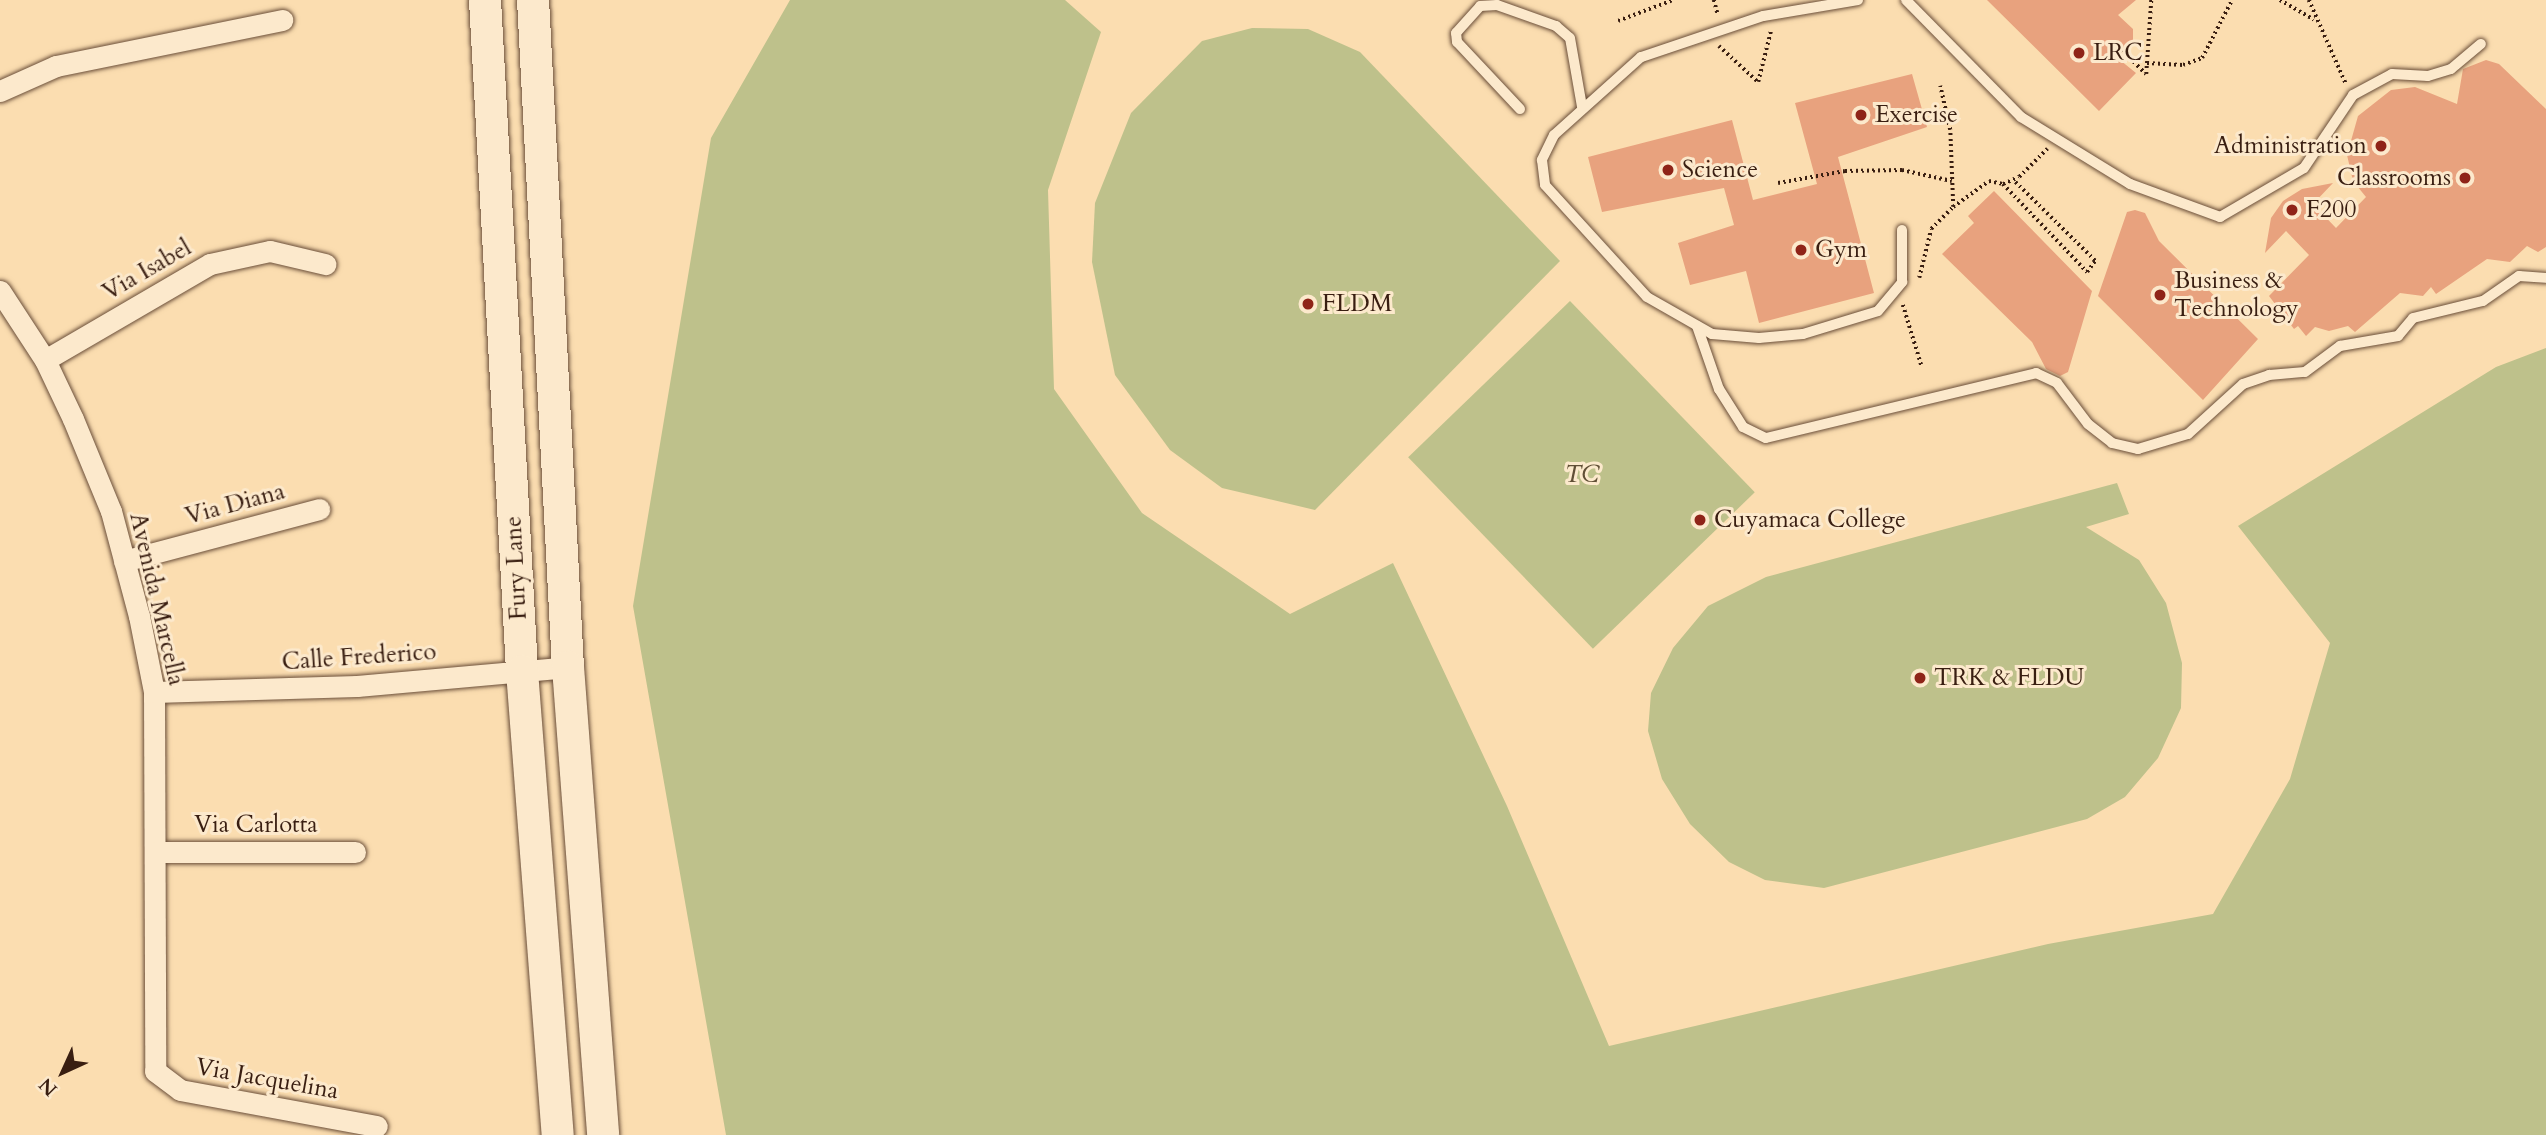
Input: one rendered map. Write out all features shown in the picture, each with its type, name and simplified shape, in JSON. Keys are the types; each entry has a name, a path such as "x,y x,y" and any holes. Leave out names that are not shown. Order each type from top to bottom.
{"main road":[{"name":"Fury Lane","path":"485,0 522,671 558,1135"},
{"name":"Fury Lane","path":"533,0 568,667 603,1135"}],"street":[{"path":"0,91 56,66 282,20"},
{"name":"Via Isabel","path":"45,360 210,264 270,251 325,264"},
{"name":"Avenida Marcella","path":"0,291 45,360 107,500 154,692 157,852 155,1071"},
{"name":"Via Diana","path":"124,561 319,509"},
{"name":"Calle Frederico","path":"154,692 357,686 568,667"},
{"name":"Via Carlotta","path":"157,852 355,852"},
{"name":"Via Jacquelina","path":"155,1071 180,1090 377,1126"}],"lane":[{"path":"1858,0 1775,14 1702,33 1641,57 1582,107 1554,135 1542,160 1545,185 1647,297 1712,334 1759,338 1803,334 1878,312 1902,282 1902,230"},
{"path":"1906,0 2021,117 2130,184 2220,217 2304,168 2353,95 2392,74 2428,76 2451,69 2481,44"},
{"path":"1520,109 1457,43 1455,33 1480,6 1497,5 1556,26 1570,38 1582,107"},
{"path":"1697,326 1719,389 1743,427 1766,439 2036,373 2057,383 2088,424 2112,443 2138,449 2188,434 2243,384 2269,374 2305,372 2340,346 2398,336 2413,317 2483,301 2519,276 2546,278"}],"path":[{"path":"1618,21 1673,0"},
{"path":"2122,50 2146,75 2151,0"},
{"path":"2147,63 2183,65 2202,58 2232,0"},
{"path":"2280,0 2316,21"},
{"path":"2309,0 2316,21 2353,95"},
{"path":"1702,33 1758,82 1775,14"},
{"path":"1940,86 1950,130 1953,207"},
{"path":"2003,184 2012,180 2055,140"},
{"path":"1778,183 1856,170 1902,170 1952,181"},
{"path":"1915,288 1931,229 1953,207 1989,181 2003,184 2087,272 2095,261 2012,180"},
{"path":"1892,294 1903,305 1922,367"},
{"path":"1903,305 1909,297"}],"green space":[{"path":"790,0 1065,0 1101,32 1048,190 1054,389 1142,513 1290,614 1393,563 1507,806 1609,1046 2048,944 2213,914 2290,779 2330,643 2238,526 2496,367 2546,348 2546,1135 726,1135 633,606 711,138"},
{"name":"FLDM","path":"1252,28 1308,29 1360,52 1560,261 1315,510 1222,488 1170,450 1115,375 1092,262 1095,203 1131,113 1202,41"},
{"name":"TC","path":"1570,301 1755,492 1593,649 1408,457"},
{"name":"TRK & FLDU","path":"2117,483 2129,514 2086,527 2139,560 2166,603 2182,663 2181,708 2158,758 2125,797 2087,819 1824,888 1765,880 1729,862 1690,824 1662,779 1648,731 1651,693 1673,648 1708,606 1766,577"}],"building":[{"name":"LRC","path":"1987,0 2136,0 2118,15 2133,29 2133,40 2115,56 2136,73 2099,111"},
{"name":"Classrooms","path":"2486,60 2499,64 2546,109 2546,247 2538,252 2527,246 2510,262 2487,259 2436,294 2431,287 2423,296 2400,293 2355,332 2348,326 2329,331 2315,327 2306,336 2298,326 2294,329 2269,296 2309,255 2286,231 2265,253 2271,218 2283,201 2302,189 2333,183 2313,204 2336,228 2366,197 2353,181 2347,155 2358,116 2391,90 2415,87 2457,104 2463,69"},
{"path":"1912,74 1927,127 1838,157 1874,293 1759,323 1746,271 1690,285 1678,243 1734,225 1724,188 1602,212 1588,157 1732,120 1753,200 1817,184 1795,103"},
{"path":"1994,191 2092,291 2068,372 2060,376 2046,369 2032,342 1942,254 1974,223 1968,216"},
{"name":"Business & Technology","path":"2135,210 2145,213 2159,241 2258,339 2203,400 2098,296 2127,212"}],"place":[{"name":"LRC","path":"2079,53"},
{"name":"Exercise","path":"1861,115"},
{"name":"Administration","path":"2381,146"},
{"name":"Science","path":"1668,170"},
{"name":"Classrooms","path":"2465,178"},
{"name":"F200","path":"2292,210"},
{"name":"Gym","path":"1801,250"},
{"name":"Business & Technology","path":"2160,295"},
{"name":"FLDM","path":"1308,304"},
{"name":"Cuyamaca College","path":"1700,520"},
{"name":"TRK & FLDU","path":"1920,678"}]}
